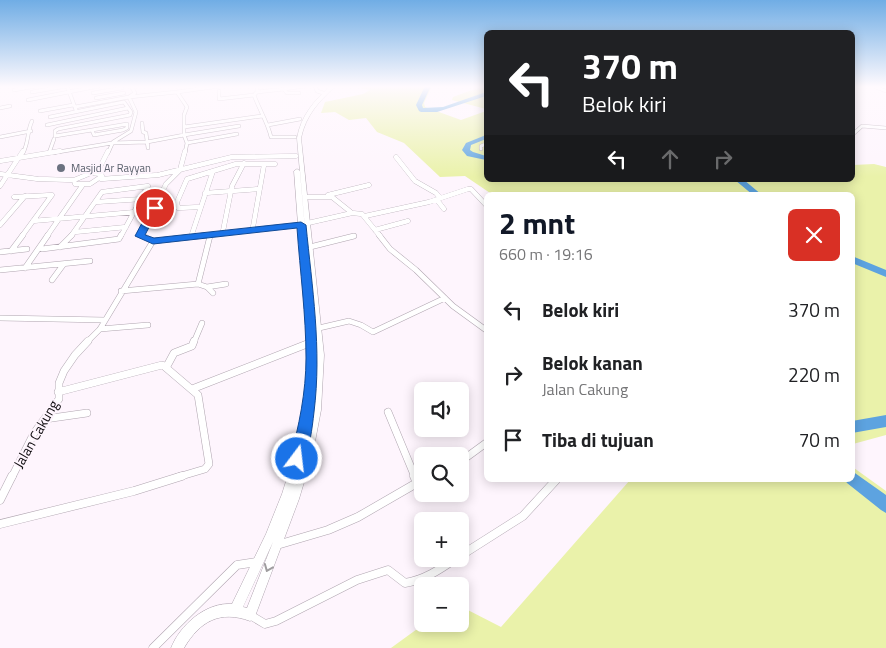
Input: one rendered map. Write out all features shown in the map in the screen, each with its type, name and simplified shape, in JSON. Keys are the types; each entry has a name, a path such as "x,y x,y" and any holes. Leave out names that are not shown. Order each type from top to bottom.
{"main road":[{"path":"177,648 188,632 207,616 218,610 236,610 250,615 277,546 306,458 314,426 319,385 316,356 312,342 304,224 295,137 302,118"},
{"path":"236,610 280,512 299,452 305,428 316,356 319,328 310,246 304,224 305,197 299,138 302,118"}],"street":[{"path":"47,125 88,116"},
{"path":"92,130 94,135 99,136 124,130 127,128 127,124 55,136 55,131 124,116"},
{"path":"97,173 113,142 131,131 135,116"},
{"path":"180,170 187,143 184,135 184,116"},
{"path":"184,126 260,116"},
{"path":"262,116 268,125 271,137 295,137"},
{"path":"79,118 83,131"},
{"path":"268,125 302,118"},
{"path":"0,186 26,146 31,131 29,127 32,121"},
{"path":"142,122 148,148"},
{"path":"0,161 113,142 147,142 239,126"},
{"path":"855,132 862,126 886,128"},
{"path":"0,137 31,131"},
{"path":"187,143 237,134"},
{"path":"49,153 54,139"},
{"path":"481,149 481,146 484,145"},
{"path":"74,180 75,184 82,186 93,184 101,179 168,175 180,170 237,156 296,156"},
{"path":"237,156 236,164 238,168"},
{"path":"223,231 238,168 244,164 246,156"},
{"path":"396,156 415,181 436,193 444,209"},
{"path":"200,207 179,209 177,202 187,180 236,164 276,164"},
{"path":"253,227 264,165"},
{"path":"192,234 213,171"},
{"path":"0,174 38,179 74,180 85,175 97,173 101,174 101,179"},
{"path":"168,175 140,236 153,241 304,224 352,213 365,216 438,199 469,189 484,203"},
{"path":"324,196 369,185"},
{"path":"25,268 82,186"},
{"path":"42,249 60,247 117,240 135,212 148,186 102,192 75,232 60,247"},
{"path":"206,193 259,189"},
{"path":"11,250 52,195 14,197"},
{"path":"0,226 25,196"},
{"path":"305,197 333,197 352,213"},
{"path":"96,202 142,199"},
{"path":"33,221 135,212"},
{"path":"365,216 367,222 390,249 416,270 444,298 484,328"},
{"path":"375,230 408,221"},
{"path":"75,232 126,227"},
{"path":"198,284 210,236"},
{"path":"310,246 354,236"},
{"name":"Jalan Cakung","path":"0,500 34,433 59,399 59,384 64,371 75,355 100,329 121,291 153,241"},
{"path":"0,252 27,249"},
{"path":"0,270 90,261"},
{"path":"52,280 63,264"},
{"path":"121,291 198,284 207,287 213,293"},
{"path":"207,287 226,284"},
{"path":"319,328 350,320 361,324 369,332 373,332 444,298"},
{"path":"0,318 78,321 105,320"},
{"path":"166,366 174,353 192,346 202,323"},
{"path":"100,329 148,325"},
{"path":"192,389 312,342"},
{"path":"0,524 134,491 205,469 209,464 198,395 182,383 166,366 162,365 58,392"},
{"path":"388,412 414,468"},
{"path":"45,419 87,413"},
{"path":"469,455 484,444"},
{"path":"469,550 523,516 554,482"},
{"path":"277,546 328,530 358,517 414,484"},
{"path":"153,648 237,565 243,562 257,562"},
{"path":"250,615 265,624 276,621 357,580 382,570 388,570 406,583 412,583 429,576 443,567"}],"green space":[{"path":"342,116 451,116 461,120 471,116 484,116 484,182 855,182 855,165 874,164 886,167 886,435 855,443 855,192 489,192 465,176 440,177 404,143 377,132 366,118 349,120"},
{"path":"855,469 886,491 886,648 391,648 414,631 469,632 469,611 501,627 628,482 855,482"}],"waterway":[{"path":"484,138 468,144 466,150 470,154 484,158"},
{"path":"742,182 754,192"},
{"path":"855,260 886,274"},
{"path":"855,426 886,421"},
{"path":"855,480 886,505"}],"place":[{"name":"Masjid Ar Rayyan","path":"61,168"}],"route":[{"path":"155,208 140,236 153,241 301,225 312,357 305,428 297,459"}]}
